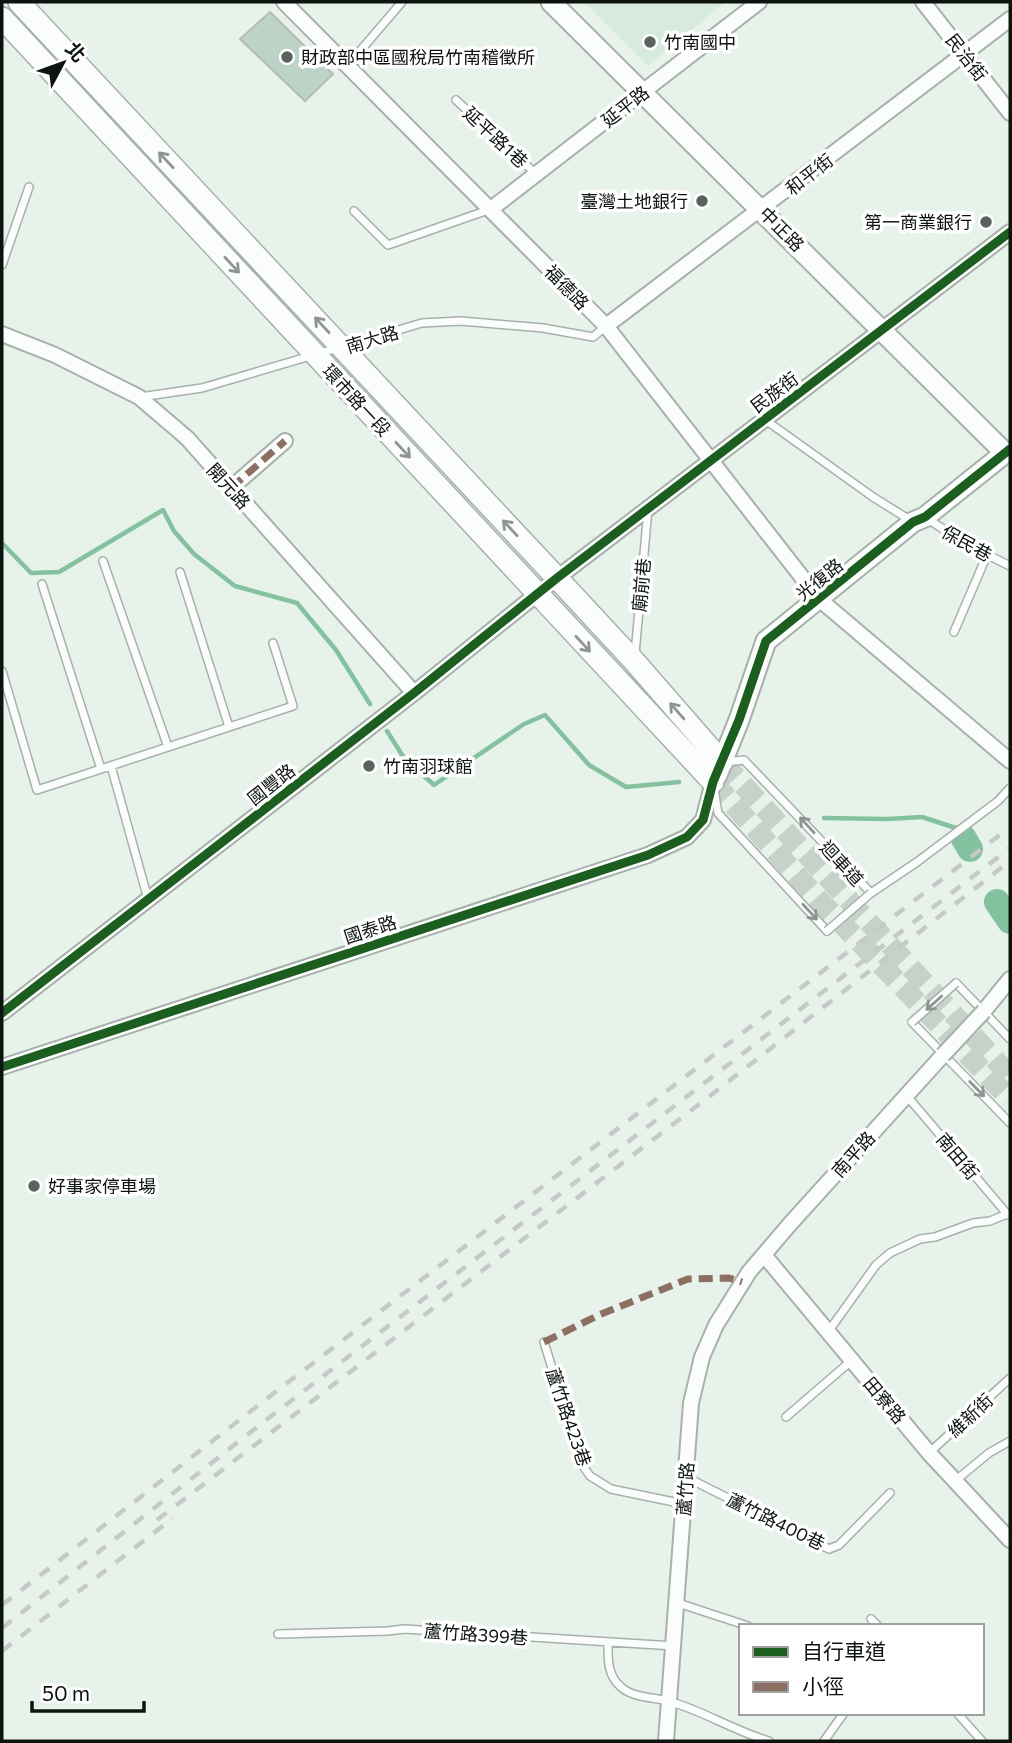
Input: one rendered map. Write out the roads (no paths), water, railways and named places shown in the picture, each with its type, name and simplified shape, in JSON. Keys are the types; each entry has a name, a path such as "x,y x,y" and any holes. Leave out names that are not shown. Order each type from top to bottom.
{"main road":[{"name":"環市路一段","path":"19,2 634,662 718,772"},
{"name":"環市路一段","path":"2,18 536,594 718,772"},
{"path":"206,238 223,221"}],"street":[{"name":"福德路","path":"284,2 606,326 819,599 1010,761"},
{"name":"中正路","path":"551,2 1009,454"},
{"name":"延平路","path":"491,209 759,2"},
{"name":"民治街","path":"923,2 1010,113"},
{"name":"和平街","path":"606,326 1010,19"},
{"name":"民族街","path":"557,578 1010,232"},
{"name":"開元路","path":"2,334 55,355 139,397 187,438 414,693"},
{"path":"231,488 285,441"},
{"name":"光復路","path":"718,772 766,641 919,520 1009,454"},
{"name":"國豐路","path":"2,1013 414,693 557,578"},
{"name":"國泰路","path":"2,1067 648,855 688,837 702,820 718,772"},
{"path":"984,1011 1010,979"},
{"name":"南平路","path":"764,1255 984,1011"},
{"name":"田寮路","path":"764,1255 929,1453 1010,1540"},
{"name":"蘆竹路","path":"666,1741 691,1403 702,1357 716,1325 764,1255"}],"lane":[{"path":"348,65 402,2"},
{"name":"延平路1巷","path":"456,100 536,174"},
{"path":"2,265 29,187"},
{"path":"354,211 388,245 491,209"},
{"name":"南大路","path":"139,397 201,388 422,323 461,321 543,328 593,337 606,326"},
{"name":"保民巷","path":"764,419 873,497 1010,566"},
{"name":"廟前巷","path":"634,662 648,509"},
{"path":"954,632 987,555"},
{"path":"103,561 168,747"},
{"path":"180,572 229,727"},
{"path":"42,584 101,769"},
{"path":"2,671 37,790 293,706 273,643"},
{"name":"迴車道","path":"744,760 870,893 827,931 718,813 718,772 744,760"},
{"path":"111,766 148,900"},
{"path":"870,893 928,854 998,801 1010,788"},
{"path":"1010,1039 956,984 912,1022 1010,1123"},
{"name":"南田街","path":"907,1096 1009,1215"},
{"path":"828,1332 876,1265 890,1253 920,1239 1009,1215"},
{"name":"蘆竹路423巷","path":"544,1342 581,1463 590,1476 611,1489 684,1505"},
{"path":"786,1417 852,1360"},
{"name":"維新街","path":"929,1453 1010,1378"},
{"path":"955,1481 989,1453 1010,1441"},
{"name":"蘆竹路400巷","path":"686,1477 829,1549 839,1545 890,1493"},
{"path":"678,1603 742,1624"},
{"path":"871,1619 876,1624"},
{"name":"蘆竹路399巷","path":"278,1634 404,1629 674,1646"},
{"path":"608,1642 608,1662 612,1677 622,1688 632,1693 670,1701 765,1741"},
{"path":"824,1741 843,1715"},
{"path":"959,1715 979,1738 970,1741"}],"waterway":[{"path":"2,543 31,573 59,572 163,510 174,531 194,554 235,586 297,603 336,650 370,704"},
{"path":"387,731 404,758 434,785 524,724 545,715 589,765 626,787 679,782"},
{"path":"824,818 922,817 956,828"},
{"path":"963,837 970,849"},
{"path":"997,902 1010,921"}],"tunnel":[{"path":"722,762 1010,1076"},
{"path":"713,782 821,902 1010,1099"}],"railway":[{"path":"2,1605 1010,827"},
{"path":"2,1628 266,1420 1010,848"},
{"path":"157,1520 706,1099 1010,861"},
{"path":"2,1651 173,1518"}],"place":[{"name":"竹南國中","path":"650,42"},
{"name":"財政部中區國稅局竹南稽徵所","path":"287,57"},
{"name":"臺灣土地銀行","path":"702,201"},
{"name":"第一商業銀行","path":"986,222"},
{"name":"竹南羽球館","path":"369,766"},
{"name":"好事家停車場","path":"34,1186"}]}
